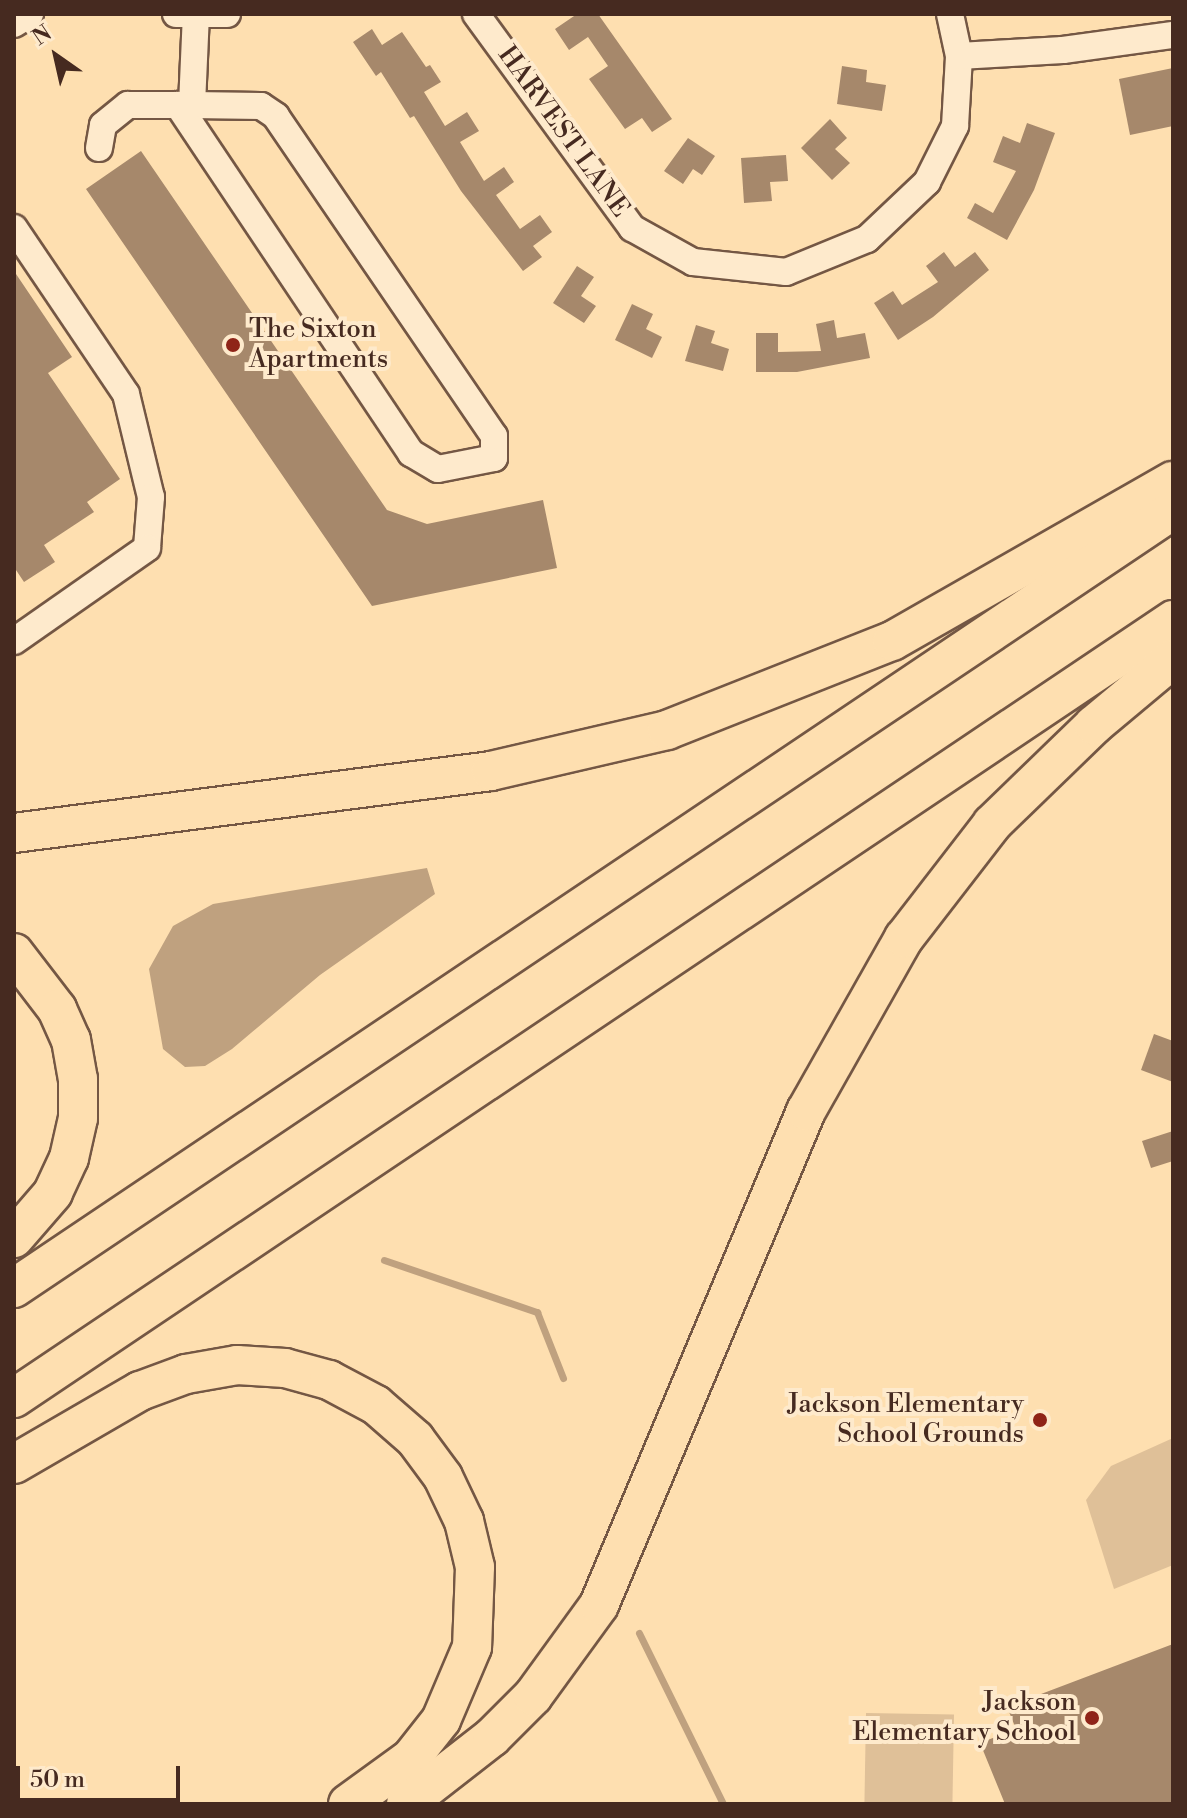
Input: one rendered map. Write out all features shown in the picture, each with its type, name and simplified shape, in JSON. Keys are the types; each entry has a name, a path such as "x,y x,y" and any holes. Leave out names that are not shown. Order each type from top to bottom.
{"highway":[{"path":"14,833 491,771 667,730 892,641 1173,481"},
{"path":"14,1288 1173,510"},
{"path":"14,1398 1173,620"},
{"path":"406,1804 450,1773 533,1696 599,1605 806,1111 904,938 992,824 1094,725 1173,659"},
{"path":"14,953 57,1009 71,1040 78,1079 78,1118 69,1158 53,1193 14,1238"},
{"path":"14,1464 140,1391 186,1374 237,1365 285,1368 329,1380 376,1405 415,1439 443,1477 464,1521 475,1567 472,1647 441,1720 411,1758 348,1804"}],"street":[{"path":"14,24 30,14"},
{"path":"99,148 103,125 128,105 185,105 261,106 276,116 494,436 494,458 438,469 411,453 185,105 186,15 227,14"},
{"name":"HARVEST LANE","path":"476,14 632,228 693,262 786,272 867,239 927,182 955,126 959,56 950,14"},
{"path":"959,56 1063,50 1173,35"},
{"path":"14,228 126,394 151,497 147,548 14,641"}],"shaded area":[{"path":"427,868 435,894 320,975 232,1049 205,1066 185,1067 163,1049 149,969 173,926 213,904"},
{"path":"1173,1438 1173,1565 1114,1589 1086,1500 1111,1466"},
{"path":"866,1713 954,1715 952,1804 864,1804"}],"building":[{"path":"577,14 598,14 672,119 652,132 642,118 625,129 589,79 608,66 588,37 569,50 555,29"},
{"path":"372,29 382,45 402,32 426,67 430,65 441,82 424,92 445,126 467,112 479,131 460,142 484,181 504,167 514,182 496,195 520,229 540,215 552,232 533,246 542,257 523,271 461,191 414,116 410,118 381,72 376,76 353,42"},
{"path":"842,66 867,70 866,82 886,85 882,111 837,104"},
{"path":"1173,68 1173,126 1130,135 1119,79"},
{"path":"830,119 847,138 835,149 850,163 832,180 801,148"},
{"path":"1027,123 1055,133 1034,190 1007,240 967,218 975,203 993,213 1016,171 993,162 1003,136 1020,143"},
{"path":"688,138 715,156 702,175 693,169 683,184 664,171"},
{"name":"The Sixton Apartments","path":"141,151 387,510 427,524 543,500 557,568 372,606 86,189"},
{"path":"786,155 788,181 770,182 772,201 744,203 741,158"},
{"path":"944,252 955,267 975,252 989,270 933,317 898,340 874,303 893,291 902,305 938,282 926,266"},
{"path":"577,266 594,277 581,296 596,306 584,323 553,303"},
{"path":"14,271 72,357 48,373 120,479 87,502 94,512 44,545 55,562 24,582 14,567"},
{"path":"632,304 653,314 646,329 662,337 652,358 615,340"},
{"path":"834,320 837,338 865,333 870,358 797,372 756,372 756,333 778,333 778,352 821,351 816,324"},
{"path":"696,325 715,331 711,343 729,349 723,371 685,361"},
{"path":"1154,1034 1173,1041 1173,1082 1141,1070"},
{"path":"1173,1131 1173,1161 1151,1168 1142,1141"},
{"name":"Jackson Elementary School","path":"1173,1644 1173,1804 1005,1804 980,1743 1016,1729 1007,1707"}],"waterway":[{"path":"384,1260 537,1312 563,1378"},
{"path":"639,1633 723,1804"}],"place":[{"name":"The Sixton Apartments","path":"233,345"},
{"name":"Jackson Elementary School Grounds","path":"1040,1420"},
{"name":"Jackson Elementary School","path":"1092,1718"}]}
